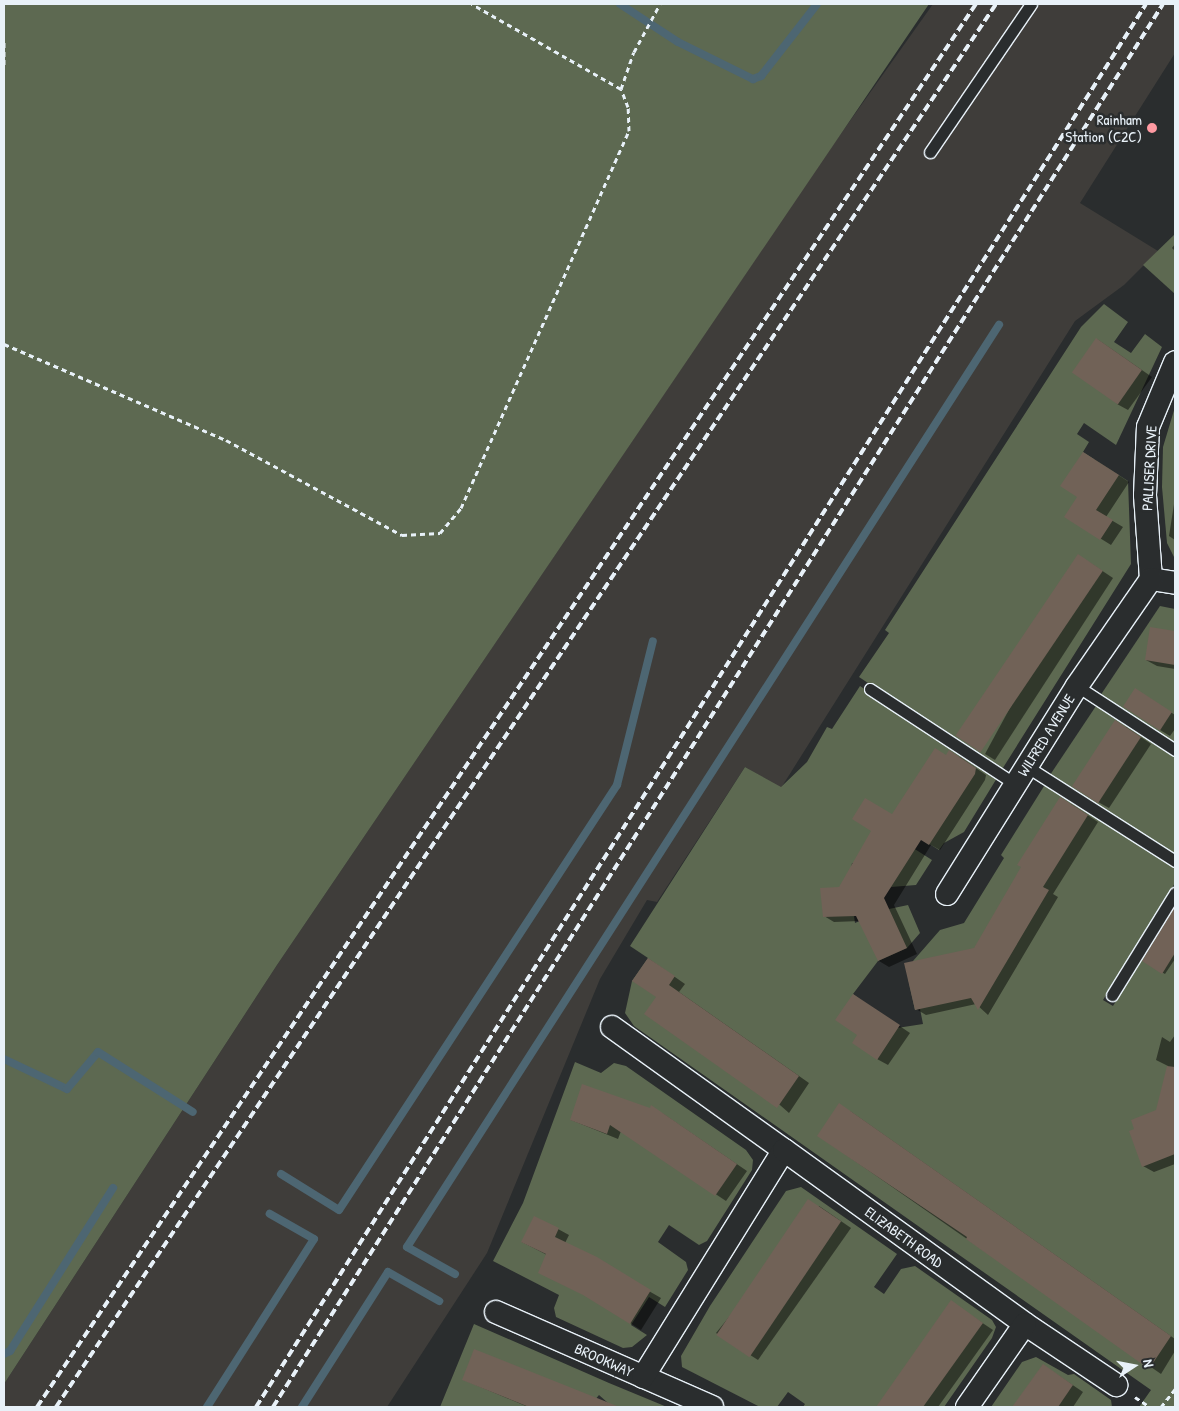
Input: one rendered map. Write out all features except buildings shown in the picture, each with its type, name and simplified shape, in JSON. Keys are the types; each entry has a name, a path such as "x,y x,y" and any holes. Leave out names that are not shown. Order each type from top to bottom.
{"street":[{"name":"PALLISER DRIVE","path":"1151,579 1145,495 1148,427 1175,362"},
{"path":"1151,579 1175,583"},
{"name":"WILFRED AVENUE","path":"947,894 1077,686 1151,579"},
{"name":"ELIZABETH ROAD","path":"612,1027 1024,1324 1116,1385"},
{"path":"643,1377 784,1150"},
{"name":"BROOKWAY","path":"496,1312 712,1407"},
{"path":"968,1407 1024,1324"}],"lane":[{"path":"930,152 1031,4"},
{"path":"1077,686 1175,750"},
{"path":"870,689 1175,860"},
{"path":"1112,995 1175,894"}],"path":[{"path":"472,4 621,88"},
{"path":"4,344 226,440 402,535 440,533 462,508 618,159 629,131 628,107 621,88 634,52 660,4"},
{"path":"4,42 4,68"},
{"path":"1161,1407 1175,1390"}],"shaded area":[{"path":"933,4 1175,4 1175,53 1080,203 1158,251 1124,285 1075,321 781,788 745,767 657,902 647,900 600,979 487,1253 387,1407 4,1407 4,1384 277,965 830,149"}],"green space":[{"path":"4,4 929,4 277,965 4,1384"},
{"path":"1175,234 1175,294 1143,265"},
{"path":"1104,304 1128,322 1114,342 1131,353 1145,334 1162,347 1116,445 1084,423 1077,434 1089,442 1083,452 1128,481 1131,564 1001,771 859,677 889,633 885,630 1081,327"},
{"path":"1175,407 1175,559 1167,543 1162,487 1163,447"},
{"path":"1160,606 1175,609 1175,745 1100,696"},
{"path":"860,686 997,778 964,832 944,843 939,850 889,819 888,832 932,860 916,885 891,887 852,863 849,883 862,915 854,916 855,923 889,909 908,905 920,933 907,948 878,961 853,994 897,1028 923,1024 920,1009 915,1010 908,978 916,976 913,961 940,930 964,923 1004,858 1001,855 1046,783 1175,866 1175,883 1103,1000 1113,1006 1175,905 1175,1407 1139,1407 1151,1390 634,1026 625,1013 632,981 648,958 630,946 745,767 781,787 807,762 827,727 832,729"},
{"path":"1098,703 1175,753 1175,857 1050,775"},
{"path":"575,1062 601,1073 614,1063 626,1066 746,1150 753,1160 752,1170 707,1241 699,1245 669,1225 658,1242 686,1262 688,1270 665,1307 649,1297 631,1325 647,1335 632,1347 623,1348 556,1317 554,1308 559,1295 493,1261 523,1203"},
{"path":"801,1187 897,1254 874,1287 884,1294 901,1269 915,1266 992,1320 996,1327 992,1338 944,1407 803,1407 805,1404 788,1392 777,1407 760,1407 682,1367 681,1356 710,1306 786,1191"},
{"path":"474,1324 667,1407 605,1407 608,1403 599,1395 589,1407 440,1407"},
{"path":"1036,1357 1068,1375 1074,1374 1111,1400 1112,1407 991,1407 1022,1362"}],"waterway":[{"path":"620,4 678,42 753,79 761,76 817,4"},
{"path":"455,1274 407,1247 999,325"},
{"path":"281,1174 339,1210 617,785 653,641"},
{"path":"4,1059 67,1089 98,1052 193,1112"},
{"path":"4,1354 10,1351 113,1188"},
{"path":"207,1407 314,1239 270,1214"},
{"path":"302,1407 388,1272 439,1301"}],"railway":[{"path":"37,1407 976,4"},
{"path":"56,1407 996,4"},
{"path":"256,1407 1146,4"},
{"path":"273,1407 1163,4"}],"place":[{"name":"Rainham Station (C2C)","path":"1152,128"}]}
